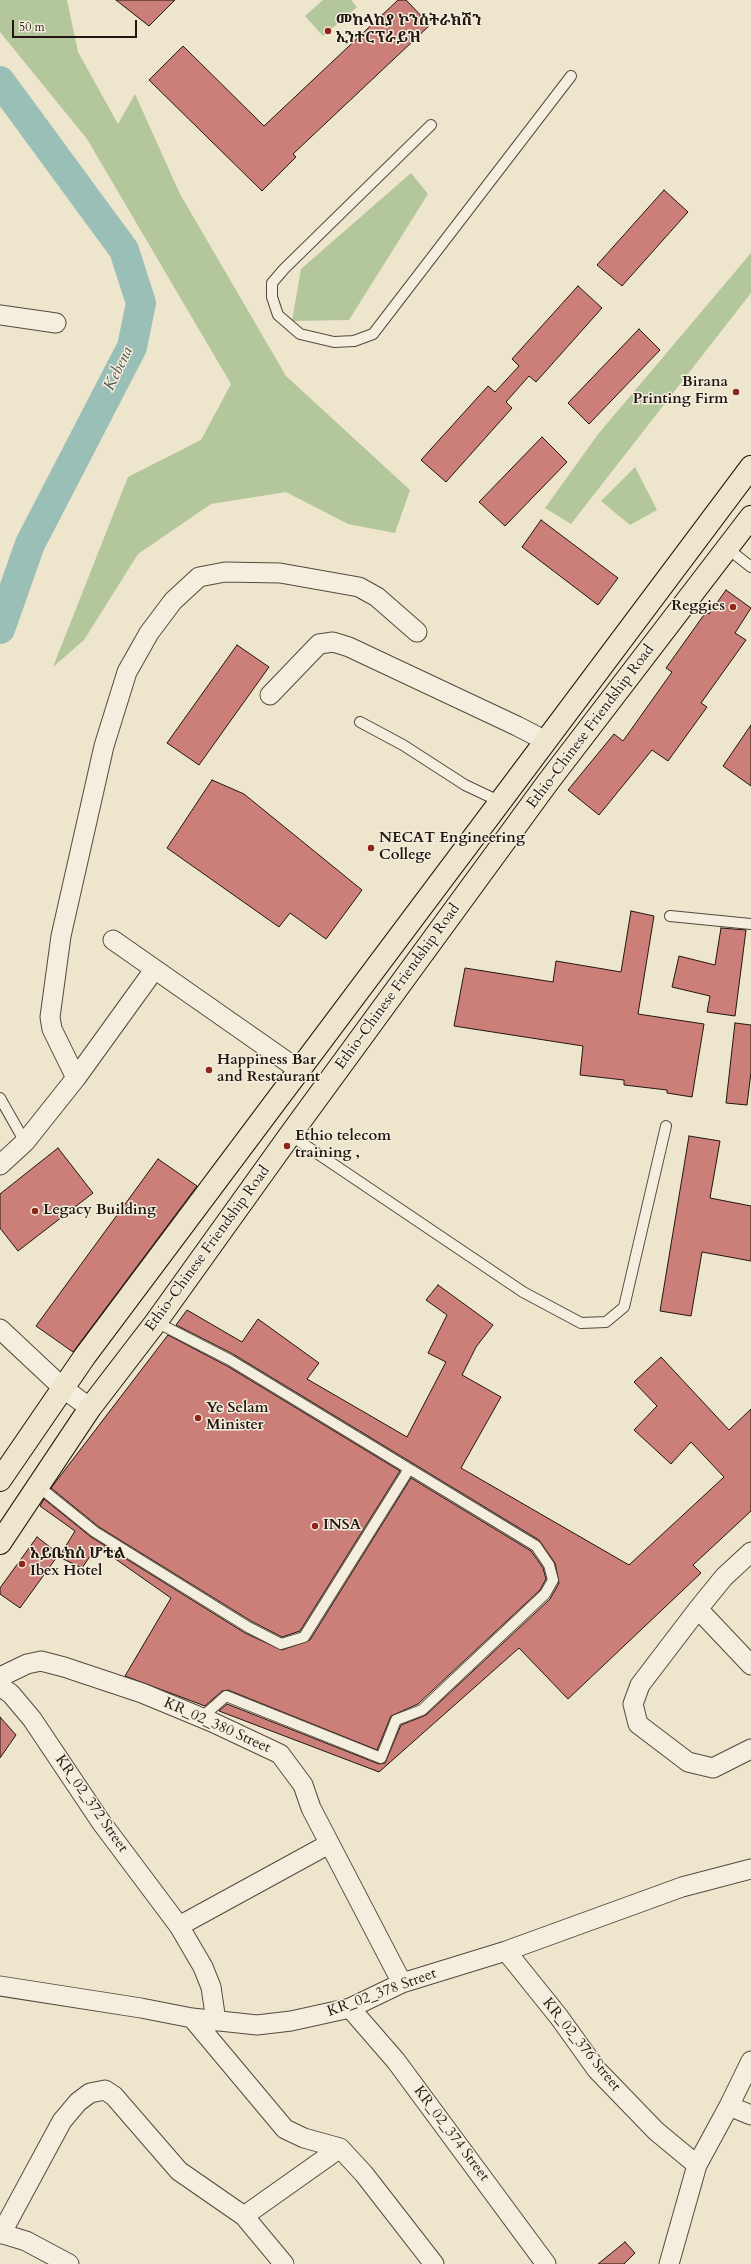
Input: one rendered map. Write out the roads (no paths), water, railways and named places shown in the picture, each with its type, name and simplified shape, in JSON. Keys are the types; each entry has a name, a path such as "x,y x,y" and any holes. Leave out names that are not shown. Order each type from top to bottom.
{"main road":[{"name":"Ethio-Chinese Friendship Road","path":"0,1480 85,1356 751,467"},
{"name":"Ethio-Chinese Friendship Road","path":"0,1543 90,1408 156,1322 290,1135 548,782 751,516"},
{"path":"525,767 548,782"}],"street":[{"path":"0,315 56,323"},
{"path":"76,1078 52,1029 50,1017 61,936 104,746 127,672 149,633 173,601 199,577 225,572 280,573 359,587 377,597 416,632"},
{"path":"270,695 319,644 333,642 356,650 517,726 546,742"},
{"path":"113,940 299,1070"},
{"path":"0,1165 25,1142 76,1078 154,970"},
{"path":"0,1329 63,1388 90,1408"},
{"path":"751,1552 724,1577 698,1609 640,1685 633,1704 638,1724 688,1762 712,1768 751,1749"},
{"path":"698,1609 751,1664"},
{"name":"KR_02_380 Street","path":"0,1677 27,1664 41,1661 94,1676 201,1718 280,1754 303,1785 311,1808 402,1983"},
{"name":"KR_02_372 Street","path":"0,1686 11,1694 32,1719 101,1822 179,1926 203,1967 211,1987 216,2021"},
{"path":"179,1926 329,1844"},
{"name":"KR_02_378 Street","path":"0,1986 216,2021 257,2025 290,2021 350,2008 402,1983 506,1951 682,1887 751,1869"},
{"name":"KR_02_376 Street","path":"506,1951 559,2017 597,2070 656,2131 697,2165"},
{"name":"KR_02_374 Street","path":"350,2008 396,2061 546,2264"},
{"path":"192,2018 285,2129 304,2138 340,2148 364,2174 434,2264"},
{"path":"669,2264 697,2165 730,2106 751,2061"},
{"path":"69,2264 26,2241 1,2233 62,2121 78,2102 90,2093 105,2090 114,2096 179,2171 244,2216 284,2264"},
{"path":"730,2106 751,2115"},
{"path":"244,2216 340,2148"}],"lane":[{"path":"431,125 284,269 272,283 272,297 278,315 300,334 334,342 354,341 373,334 572,76"},
{"path":"728,548 751,567"},
{"path":"360,722 403,745 465,785 501,802"},
{"path":"670,916 751,924"},
{"path":"0,1098 25,1142"},
{"path":"290,1135 523,1292 581,1323 606,1322 624,1307 666,1126"},
{"path":"156,1322 230,1360 536,1546 549,1565 553,1580 545,1594 422,1710 396,1720 381,1758 226,1696 201,1718"},
{"path":"38,1486 95,1532 248,1627 281,1644 304,1637 409,1469"}],"waterway":[{"name":"Kebena","path":"0,81 124,250 141,303 132,347 30,544 0,629"}],"place":[{"name":"መከላከያ ኮንስትራክሽን ኢንተርፕራይዝ","path":"328,31"},
{"name":"Birana Printing Firm","path":"736,392"},
{"name":"Reggies","path":"733,607"},
{"name":"NECAT Engineering College","path":"371,848"},
{"name":"Happiness Bar and Restaurant","path":"209,1070"},
{"name":"Ethio telecom training ,","path":"287,1146"},
{"name":"Legacy Building","path":"35,1211"},
{"name":"Ye Selam Minister","path":"198,1418"},
{"name":"INSA","path":"315,1526"},
{"name":"አይቤክስ ሆቴል Ibex Hotel","path":"22,1564"}]}
